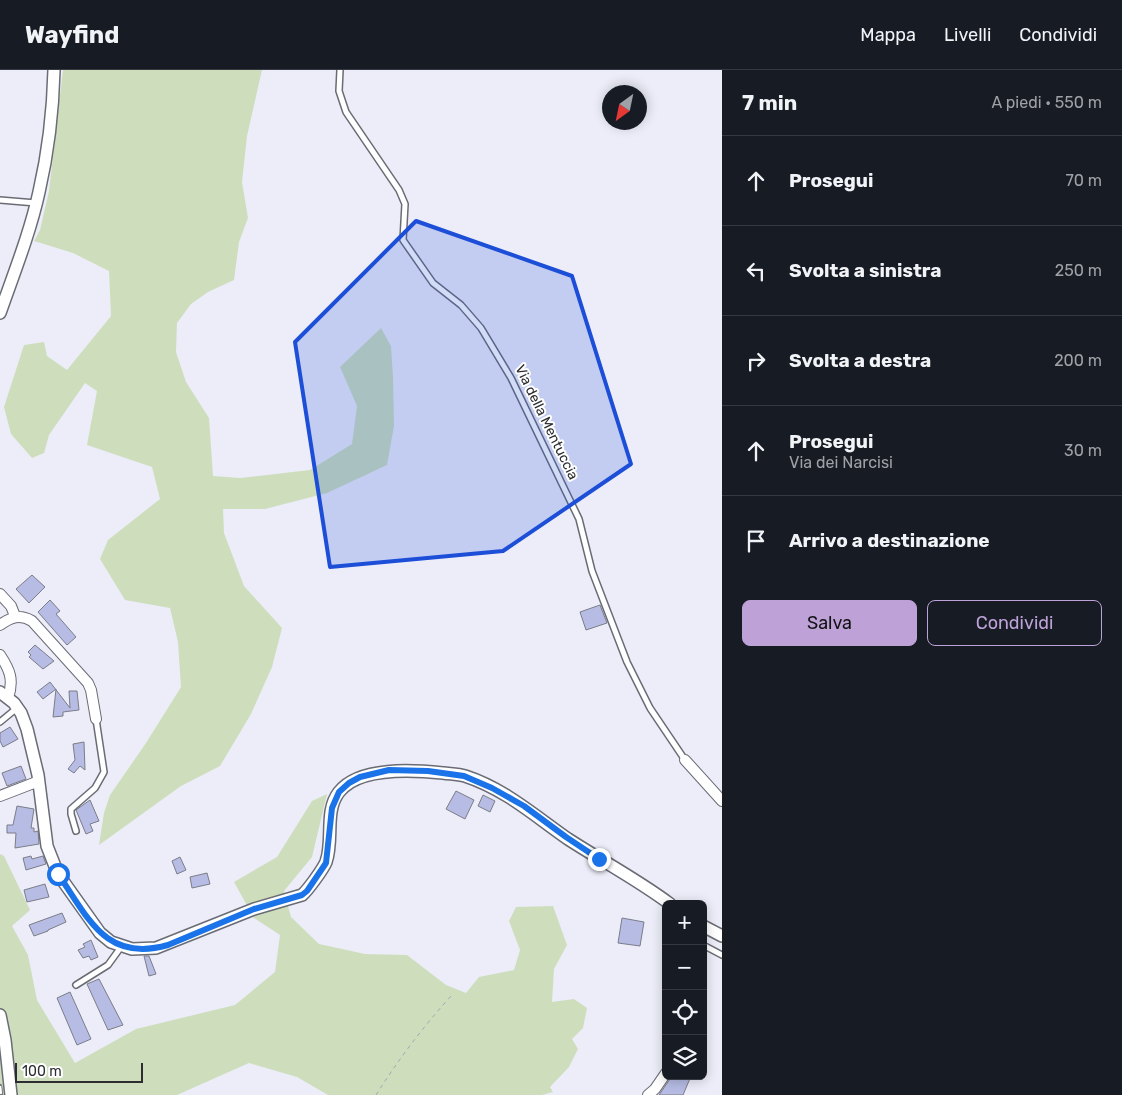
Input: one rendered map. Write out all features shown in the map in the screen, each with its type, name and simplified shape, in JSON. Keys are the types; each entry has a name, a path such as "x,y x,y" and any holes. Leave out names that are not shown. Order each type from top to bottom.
{"street":[{"path":"0,313 36,204 48,143 54,70"},
{"path":"0,594 11,606 15,616"},
{"path":"0,625 15,616 25,617 32,621 88,683 96,719"},
{"path":"0,655 11,674 10,692 4,695 17,708 27,729 39,780 47,846 58,874 100,933 111,942 121,946 132,949 156,948 254,909 302,895 307,891 326,863 332,808 339,792 349,783 360,777 389,770 428,771 464,776 492,788 524,806 566,837 663,900"},
{"path":"0,673 11,674"},
{"name":"Via della Mentuccia","path":"685,760 722,801"},
{"path":"0,796 39,780"},
{"path":"707,928 722,936"},
{"path":"0,1015 5,1040 11,1095"},
{"path":"648,1095 662,1079"}],"lane":[{"name":"Via della Mentuccia","path":"340,70 339,91 346,112 400,190 405,204 404,240 432,283 460,305 481,328 511,378 579,519 592,572 628,662 650,708 685,760"},
{"path":"0,200 36,204"},
{"path":"0,722 17,708"},
{"path":"76,831 71,809 95,788 104,772 96,719"},
{"path":"76,985 108,965 121,946"},
{"path":"707,947 722,955"}],"path":[{"path":"376,1095 427,1022 450,996"}],"highlighted area":[{"path":"416,221 572,276 631,464 503,551 330,567 295,342"}],"green space":[{"path":"63,70 262,70 247,136 242,182 248,218 239,242 234,280 208,292 191,304 177,323 176,352 186,382 209,418 213,476 240,478 310,470 352,444 357,406 340,367 381,328 391,346 393,377 394,426 387,465 327,493 265,509 223,509 224,533 244,586 282,628 272,667 251,714 220,766 181,786 99,845 104,813 110,795 146,743 181,687 178,642 170,608 125,600 100,559 108,540 160,499 152,467 87,445 97,391 85,383 49,435 44,453 32,458 11,434 4,407 24,345 44,342 47,356 67,370 111,316 109,271 73,253 34,241 40,230 49,191"},
{"path":"327,794 312,857 284,891 291,917 319,944 365,954 407,955 446,985 466,993 479,977 514,970 520,950 509,921 516,907 553,906 567,945 554,969 552,1002 574,999 587,1008 583,1028 572,1039 578,1049 569,1067 550,1087 553,1092 542,1095 328,1095 297,1077 249,1063 177,1095 0,1095 0,854 4,856 30,910 12,926 28,955 37,1000 75,1063 136,1029 235,1005 275,972 280,935 254,918 234,882 277,857 312,801"}],"building":[{"path":"32,575 45,587 29,603 16,589"},
{"path":"50,600 60,611 56,614 76,637 67,645 38,612"},
{"path":"600,605 607,623 586,630 580,612"},
{"path":"35,645 54,661 43,669 29,657 31,655 28,652"},
{"path":"50,682 56,689 43,699 37,692"},
{"path":"56,690 70,708 69,691 77,691 79,710 63,712 63,716 53,717"},
{"path":"10,727 18,739 3,747 0,741 0,733"},
{"path":"84,742 85,770 80,766 74,773 68,769 75,760 73,744"},
{"path":"21,766 26,779 7,786 2,773"},
{"path":"456,791 474,800 465,819 446,809"},
{"path":"483,795 495,801 490,812 478,806"},
{"path":"90,800 99,821 90,824 93,831 86,834 76,810"},
{"path":"17,806 34,809 31,828 34,828 34,832 38,831 39,844 15,848 16,833 7,833 7,825 13,825"},
{"path":"31,856 32,859 43,856 46,864 26,870 23,858"},
{"path":"180,857 186,870 177,874 172,861"},
{"path":"207,873 210,884 192,888 190,877"},
{"path":"45,884 49,897 27,902 24,890"},
{"path":"62,913 66,922 34,936 29,925"},
{"path":"622,918 644,922 640,946 618,943"},
{"path":"91,940 98,957 91,960 89,956 83,958 78,950 85,947 83,944"},
{"path":"144,956 149,956 156,974 149,976"},
{"path":"99,979 123,1025 108,1030 87,984"},
{"path":"70,992 91,1039 77,1045 57,998"},
{"path":"669,1080 689,1080 683,1095 659,1095"}],"railway":[{"path":"0,1086 1,1095"}],"route":[{"path":"58,874 100,933 111,942 132,949 156,948 168,945 254,909 302,895 307,891 316,875 326,863 332,808 339,792 349,783 360,777 389,770 428,771 464,776 492,788 524,806 599,859"}]}
